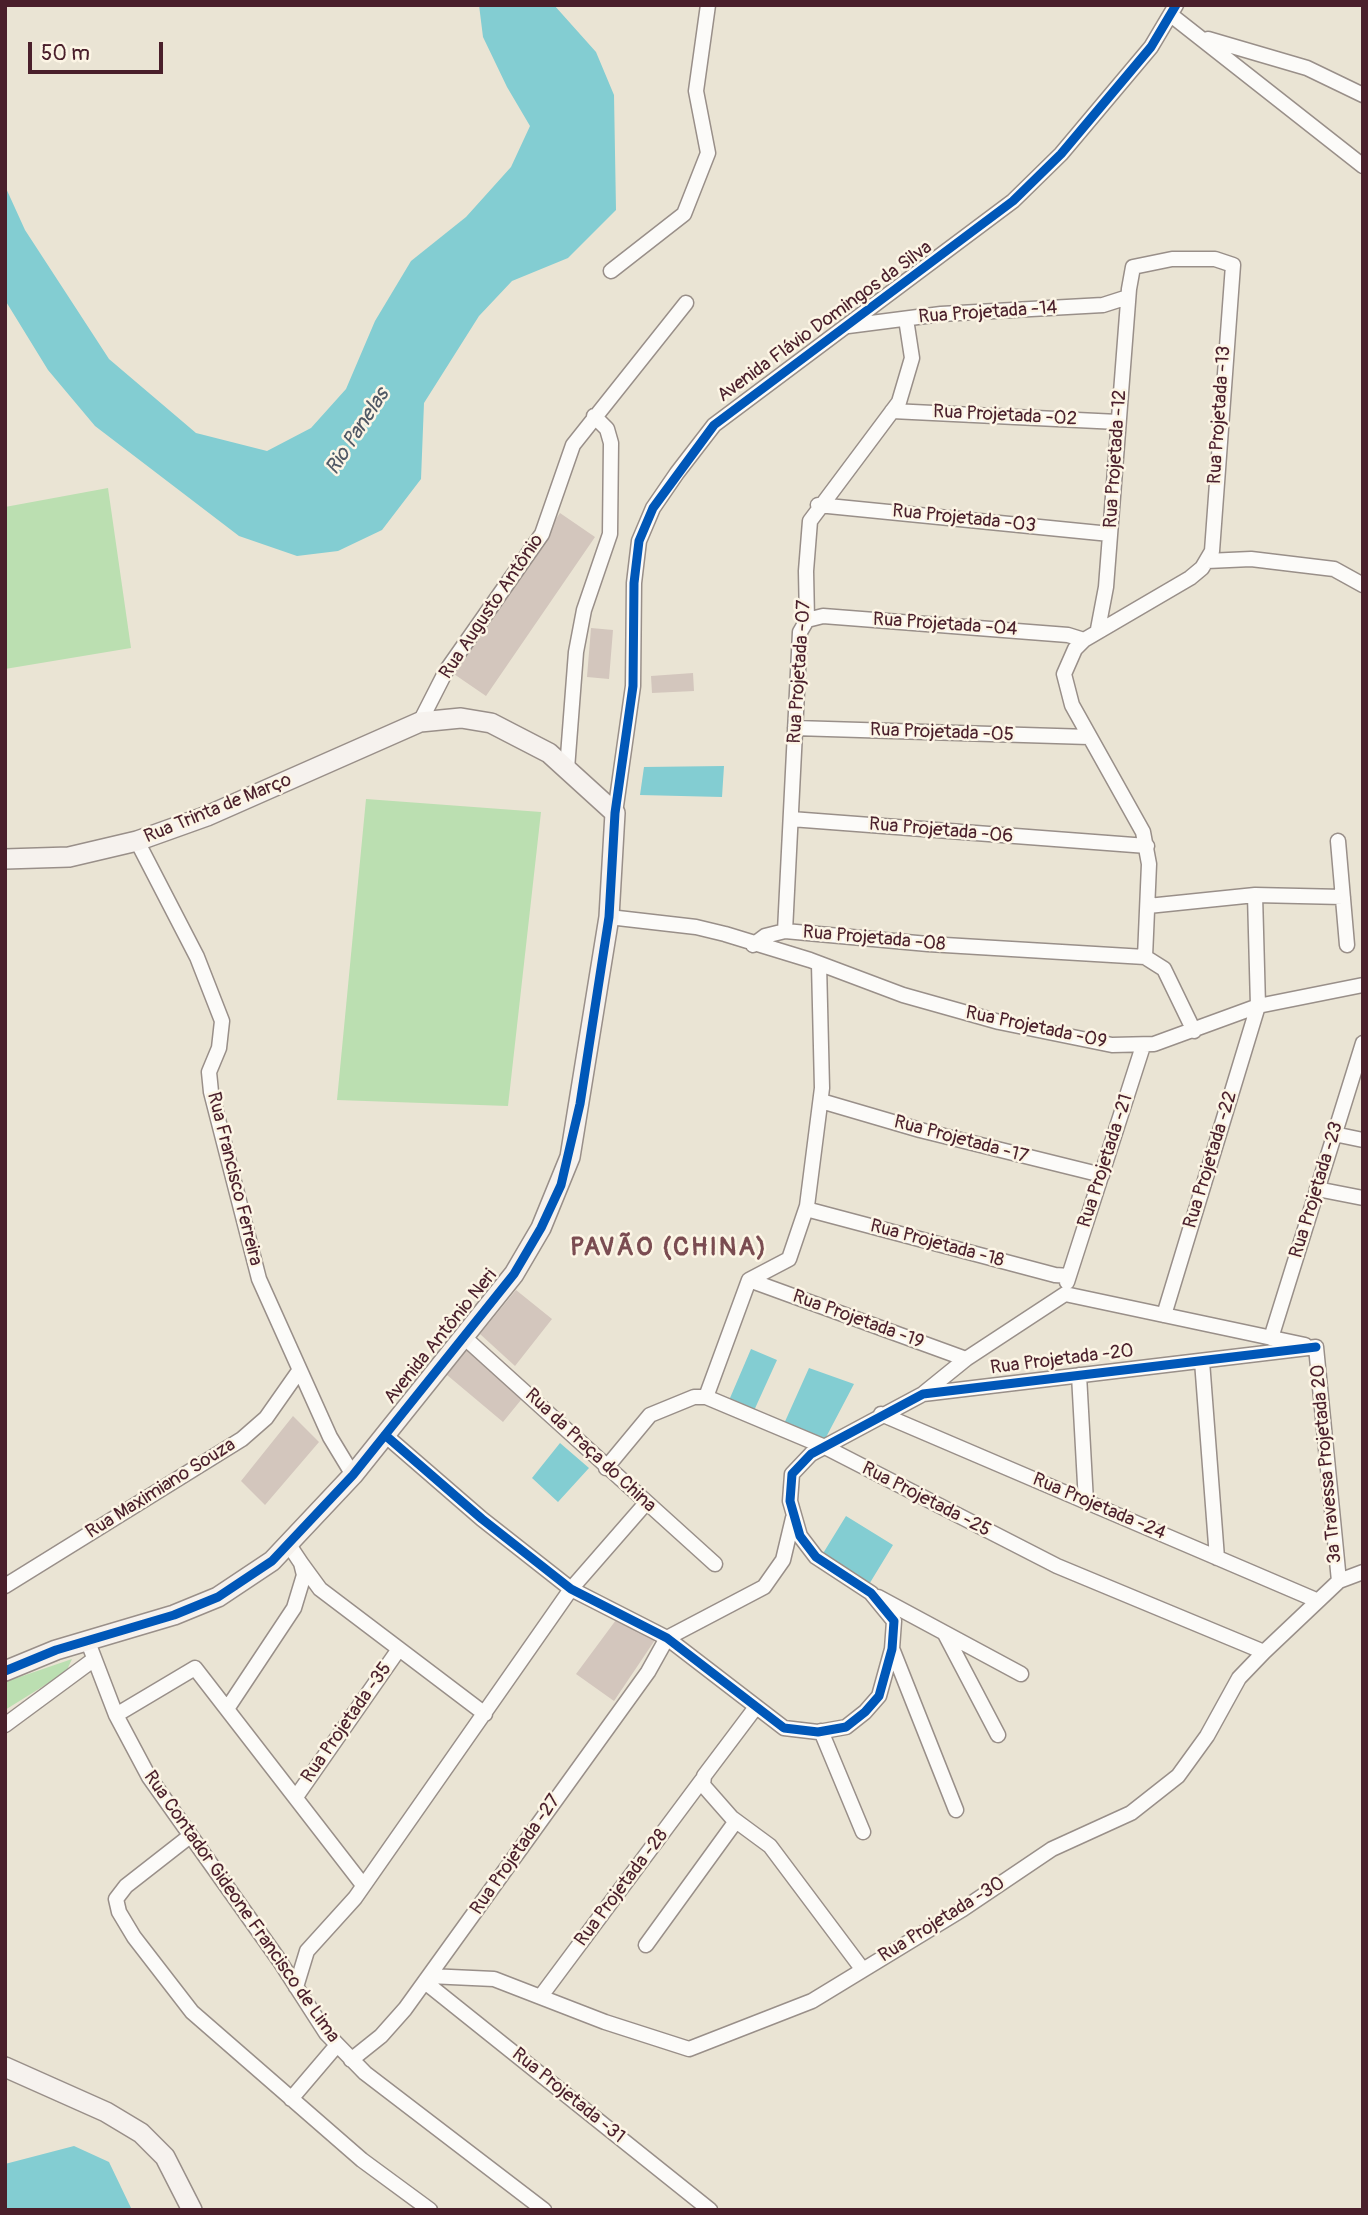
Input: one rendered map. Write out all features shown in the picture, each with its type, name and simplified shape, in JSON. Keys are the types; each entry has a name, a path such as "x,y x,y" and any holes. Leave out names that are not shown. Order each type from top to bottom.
{"street":[{"path":"611,271 684,214 708,153 696,91 708,5"},
{"path":"1174,10 1200,37 1363,166"},
{"name":"Avenida Flávio Domingos da Silva","path":"615,813 633,686 637,555 639,541 653,508 714,425 1013,201 1092,117 1151,47 1174,10"},
{"path":"1200,37 1307,68 1363,95"},
{"path":"1347,87 1363,89"},
{"name":"Rua Projetada -13","path":"1128,293 1133,267 1172,259 1215,259 1233,265 1209,556"},
{"name":"Rua Projetada -14","path":"847,326 906,319 1103,305 1128,293"},
{"name":"Rua Projetada -12","path":"1098,629 1105,596 1128,293"},
{"name":"Rua Augusto Antônio","path":"420,722 446,671 542,534 573,445 686,303"},
{"name":"Rua Projetada -07","path":"785,931 800,632 807,620 806,571 810,520 818,505 899,402 912,358 906,319"},
{"name":"Rua Projetada -02","path":"892,411 1118,422"},
{"path":"567,769 571,694 578,641 584,610 610,534 611,443 607,429 594,416"},
{"name":"Rua Projetada -03","path":"818,505 1110,534"},
{"path":"1194,1031 1164,969 1145,957 1147,846 1138,819 1089,737 1064,682 1068,663 1084,640 1098,629 1170,592 1209,556 1334,569 1363,585"},
{"name":"Rua Projetada -04","path":"807,620 823,616 1068,635 1084,640"},
{"path":"420,722 461,718 491,723 549,753 615,813"},
{"name":"Rua Trinta de Março","path":"5,859 69,857 137,841 206,816 420,722"},
{"name":"Rua Projetada -05","path":"795,728 1089,737"},
{"name":"Avenida Antônio Neri","path":"5,1671 56,1650 91,1651 218,1597 265,1566 289,1545 353,1475 514,1274 541,1228 561,1185 580,1104 610,917 615,813"},
{"name":"Rua Projetada -06","path":"791,819 1091,844 1147,846"},
{"name":"Rua Francisco Ferreira","path":"137,841 197,957 222,1021 219,1048 209,1072 220,1137 259,1279 330,1437 353,1475"},
{"path":"1338,841 1348,945"},
{"path":"1148,906 1255,895 1343,897"},
{"name":"Rua Projetada -22","path":"1164,1315 1258,1006 1255,895"},
{"path":"610,917 696,927 753,945"},
{"name":"Rua Projetada -08","path":"753,945 765,936 785,931 928,944 1145,957"},
{"name":"Rua Projetada -09","path":"753,945 819,964 903,995 999,1022 1070,1038 1143,1046 1194,1031 1258,1006 1363,985"},
{"path":"606,1468 650,1415 694,1397 706,1397 749,1280 789,1259 806,1209 821,1101 819,964"},
{"name":"Rua Projetada -23","path":"1271,1338 1334,1134 1357,1079 1363,1042"},
{"name":"Rua Projetada -21","path":"1065,1294 1143,1046"},
{"name":"Rua Projetada -17","path":"821,1101 933,1134 1102,1175"},
{"path":"1334,1134 1363,1140"},
{"path":"1317,1189 1363,1198"},
{"name":"Rua Projetada -18","path":"806,1209 1044,1272 1069,1276"},
{"name":"Rua Projetada -19","path":"749,1280 966,1359"},
{"path":"1065,1294 1316,1347"},
{"name":"Rua Projetada -20","path":"793,1518 790,1502 792,1474 811,1454 881,1414 923,1394 966,1359 1065,1294"},
{"name":"Rua da Praça do China","path":"465,1338 715,1564"},
{"name":"Rua Projetada -20","path":"923,1394 1316,1347"},
{"name":"3ª Travessa Projetada 20","path":"1316,1347 1339,1581"},
{"path":"1202,1361 1217,1558"},
{"name":"Rua Maximiano Souza","path":"5,1586 242,1439 265,1418 299,1371"},
{"path":"1079,1375 1086,1502"},
{"name":"Rua Projetada -25","path":"706,1397 825,1447 1058,1566 1264,1652"},
{"name":"Rua Projetada -24","path":"881,1414 1316,1600"},
{"path":"385,1435 482,1520 571,1589 667,1638 784,1728 820,1732 846,1727 879,1696 892,1649 894,1622 871,1593"},
{"path":"296,1987 307,1951 343,1913 571,1589 646,1503"},
{"path":"667,1638 764,1587 783,1560 793,1518"},
{"path":"793,1518 800,1536 816,1557 871,1593 1021,1674"},
{"path":"289,1545 320,1589 485,1714"},
{"path":"227,1709 295,1608 304,1575 301,1563"},
{"name":"Rua Projetada -30","path":"427,1979 494,1979 605,2022 689,2049 812,2000 1052,1849 1131,1813 1178,1776 1207,1735 1239,1678 1264,1652 1339,1581 1363,1572"},
{"path":"944,1633 998,1735"},
{"name":"Rua Projetada -27","path":"351,2060 393,2024 427,1979 648,1672 667,1638"},
{"name":"Rua Projetada -35","path":"296,1797 399,1649"},
{"path":"892,1649 956,1810"},
{"path":"5,1725 91,1651"},
{"name":"Rua Contador Gideone Francisco de Lima","path":"91,1651 116,1715 149,1777 337,2045 351,2060 544,2210"},
{"path":"116,1715 195,1668 363,1885"},
{"name":"Rua Projetada -28","path":"541,1996 756,1707"},
{"path":"820,1732 863,1832"},
{"path":"702,1781 736,1821 770,1846 863,1970"},
{"path":"646,1945 736,1821"},
{"path":"190,1836 120,1892 115,1904 119,1912 159,1972 192,2012 362,2160 430,2210"},
{"path":"279,1960 307,1951"},
{"name":"Rua Projetada -31","path":"427,1979 710,2210"},
{"path":"291,2099 337,2045"},
{"path":"5,2067 106,2112 141,2133 165,2157 192,2210"}],"green space":[{"path":"108,488 131,648 5,669 5,507"},
{"path":"366,799 541,812 508,1106 337,1100"},
{"path":"72,1659 66,1672 5,1710 5,1682"}],"water":[{"name":"Rio Panelas","path":"479,5 554,5 596,52 614,95 616,210 568,258 512,281 479,316 424,403 421,479 382,530 338,551 297,556 239,536 95,426 48,370 5,300 5,186 25,230 109,359 196,433 267,451 311,428 346,389 375,321 411,261 466,217 511,167 530,126 507,87 483,37"},
{"path":"724,766 722,797 640,795 644,767"},
{"path":"751,1349 777,1360 752,1415 727,1405"},
{"path":"809,1368 854,1384 823,1443 783,1426"},
{"path":"560,1443 589,1468 558,1502 532,1478"},
{"path":"846,1516 893,1545 868,1586 822,1555"},
{"path":"74,2146 109,2162 132,2210 5,2210 5,2164"}],"building":[{"path":"560,513 595,537 486,696 451,672"},
{"path":"591,628 613,630 609,679 587,677"},
{"path":"693,673 694,691 652,693 651,676"},
{"path":"516,1290 552,1319 515,1366 480,1334"},
{"path":"469,1347 525,1395 503,1422 447,1375"},
{"path":"293,1416 319,1442 265,1505 241,1481"},
{"path":"616,1620 655,1640 614,1701 576,1674"}],"cycle path":[{"path":"5,1671 56,1650 174,1615 218,1597 272,1561 353,1475 514,1274 541,1228 561,1185 580,1104 609,917 615,813 633,686 634,583 639,541 653,508 714,425 1013,201 1061,154 1151,47 1176,5"},
{"path":"385,1435 482,1519 571,1589 667,1638 784,1728 818,1732 846,1727 879,1696 892,1649 894,1621 871,1593 816,1557 800,1536 790,1501 792,1474 811,1454 923,1394 1316,1347"}],"district":[{"name":"PAVÃO (CHINA)","path":"669,1248"}]}
